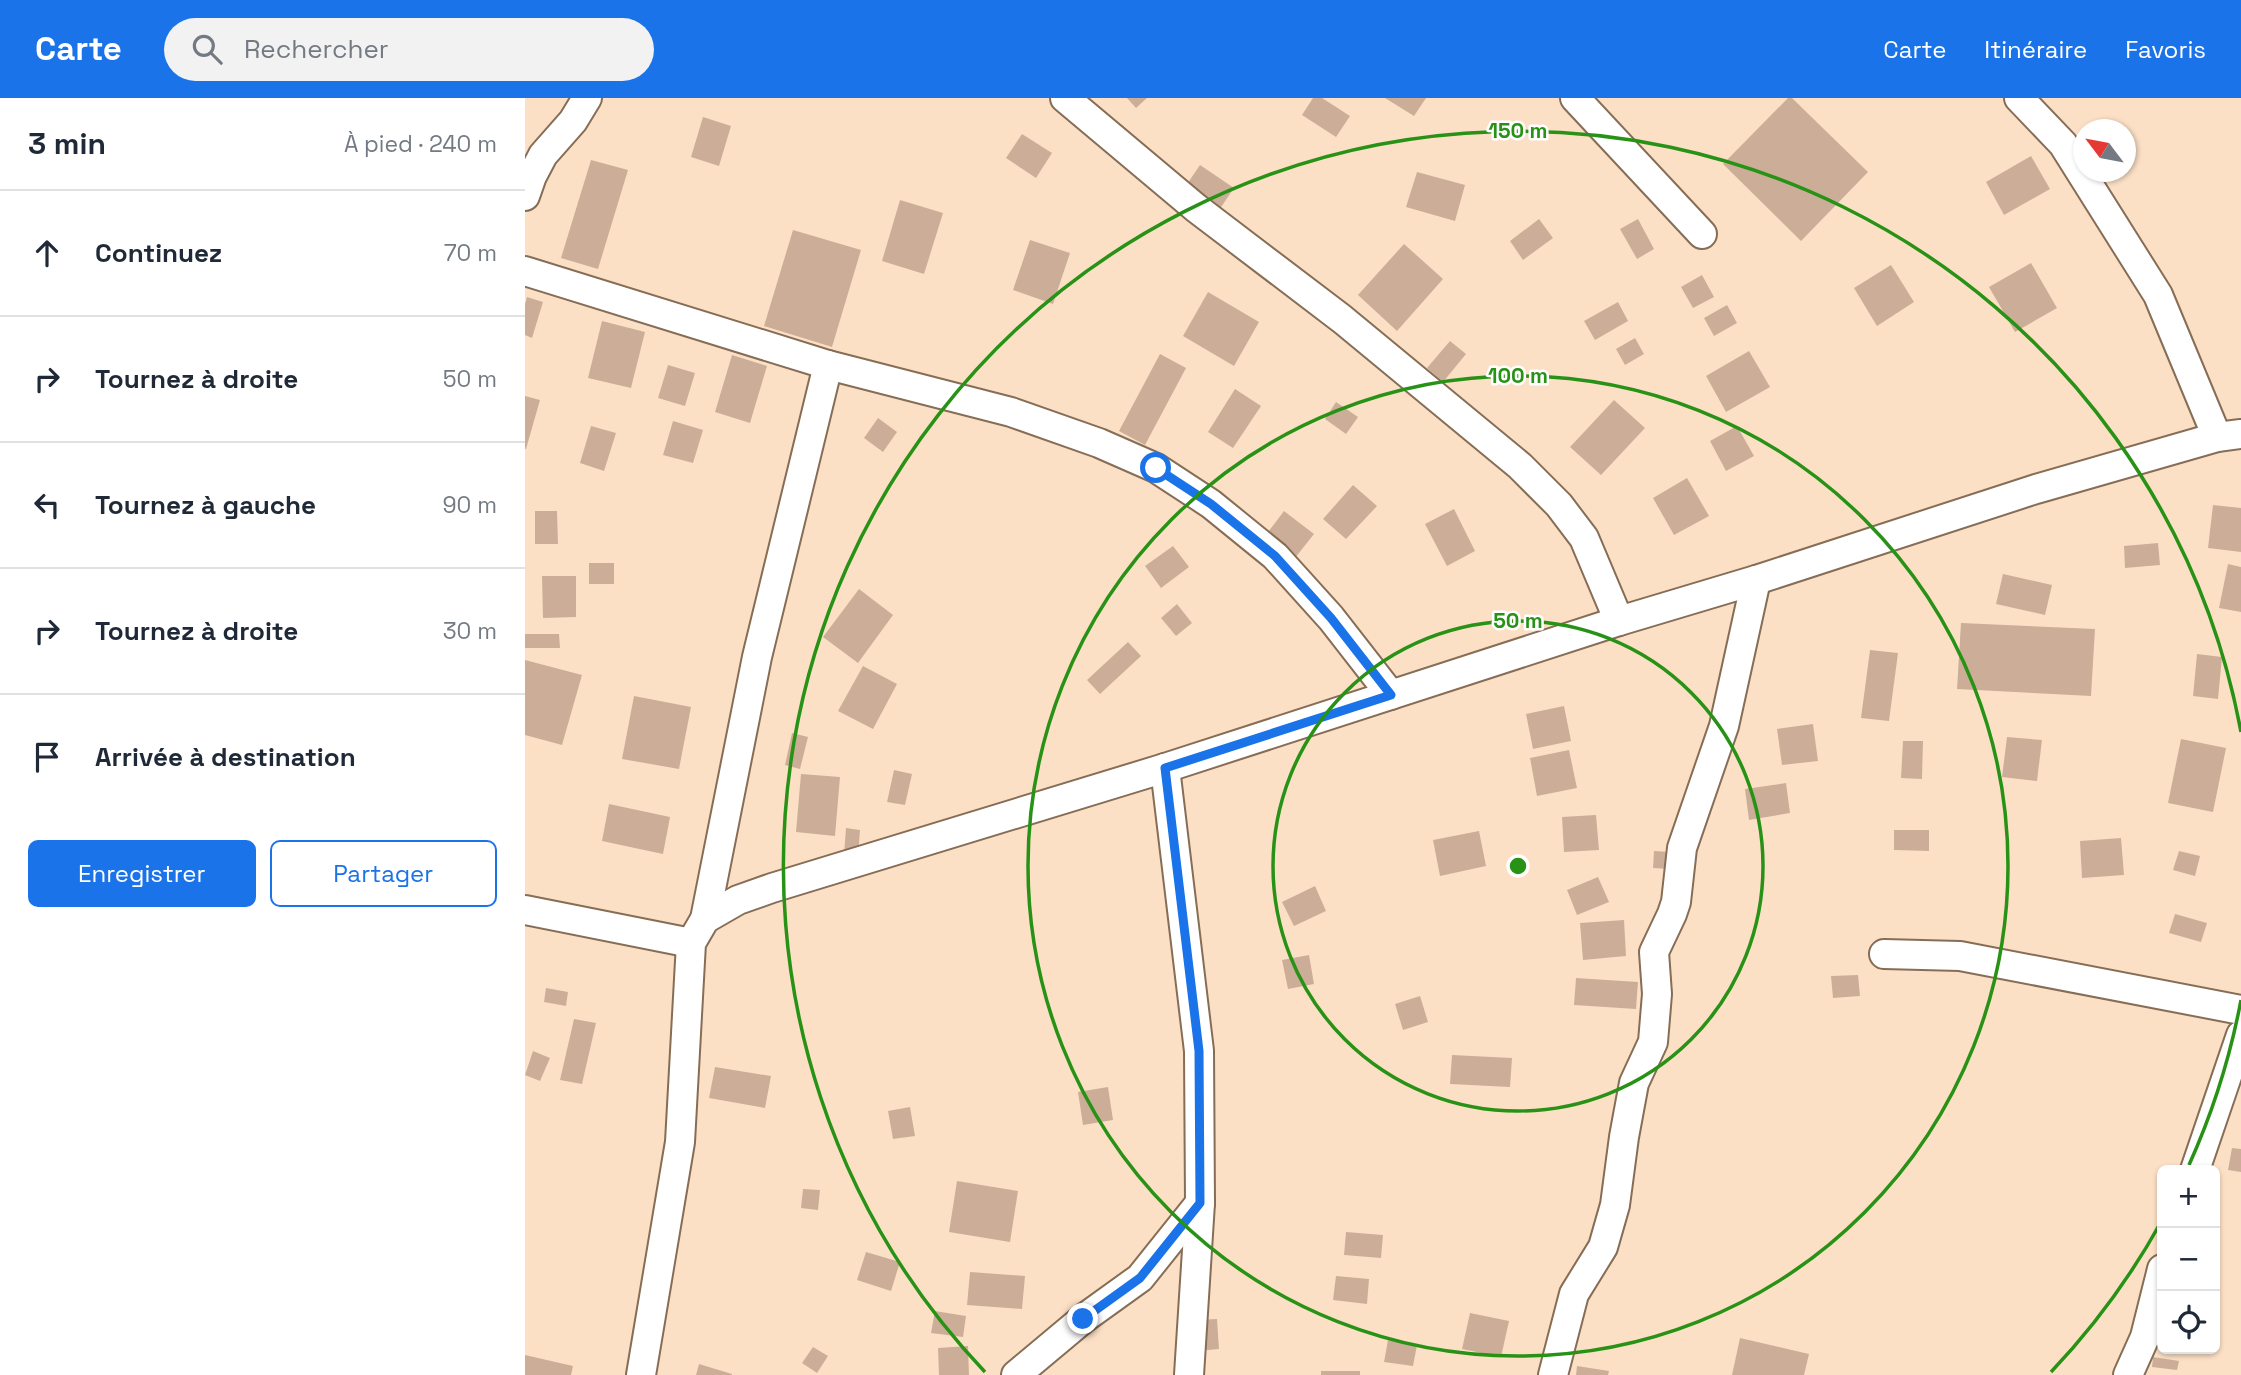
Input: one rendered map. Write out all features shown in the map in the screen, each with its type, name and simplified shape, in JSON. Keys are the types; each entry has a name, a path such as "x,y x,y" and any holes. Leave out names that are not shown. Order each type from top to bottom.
{"street":[{"path":"525,196 543,155 573,121 587,98"},
{"path":"1065,98 1196,208 1342,319 1520,466 1559,505 1584,538 1619,621"},
{"path":"1575,98 1702,234"},
{"path":"525,910 698,931 738,900 772,888 1165,768 2036,489 2229,436 2158,295 2063,144 2019,98"},
{"path":"525,271 828,365 1011,412 1099,443 1156,468 1211,504 1275,556 1331,618 1391,695"},
{"path":"641,1375 680,1142 698,931 757,657 828,365"},
{"path":"1553,1375 1574,1294 1603,1247 1615,1205 1634,1083 1653,1042 1657,994 1654,951 1676,902 1682,848 1724,726 1756,580"},
{"path":"1165,768 1199,1051 1200,1203 1189,1375"},
{"path":"1884,954 1960,956 2241,1010"},
{"path":"2197,1165 2241,1035"},
{"path":"1016,1375 1083,1319 1140,1278 1200,1203"},
{"path":"2128,1375 2145,1337 2157,1289"}],"building":[{"path":"1127,98 1147,98 1136,108"},
{"path":"1313,98 1322,98 1350,116 1336,137 1302,115"},
{"path":"1385,98 1426,98 1414,116"},
{"path":"1788,98 1792,98 1868,172 1801,241 1723,164"},
{"path":"703,117 731,126 719,166 691,157"},
{"path":"1022,134 1052,153 1036,178 1006,158"},
{"path":"2031,156 2050,189 2004,215 1986,182"},
{"path":"591,160 628,170 598,269 561,258"},
{"path":"1200,165 1234,188 1217,213 1183,190"},
{"path":"1417,172 1465,185 1455,221 1406,207"},
{"path":"900,200 943,213 924,274 882,261"},
{"path":"1539,219 1553,238 1523,260 1510,241"},
{"path":"1638,219 1654,249 1637,259 1620,229"},
{"path":"793,230 861,250 832,347 764,326"},
{"path":"1030,240 1070,253 1053,304 1013,290"},
{"path":"1404,244 1443,279 1397,331 1358,295"},
{"path":"2031,263 2057,308 2015,332 1989,287"},
{"path":"1891,265 1914,302 1877,326 1854,288"},
{"path":"1702,275 1714,297 1693,308 1681,287"},
{"path":"1208,292 1259,322 1234,366 1183,336"},
{"path":"527,297 543,302 532,338 525,335"},
{"path":"1618,302 1628,321 1595,340 1584,321"},
{"path":"1727,305 1737,323 1714,336 1704,318"},
{"path":"602,321 645,332 631,388 588,378"},
{"path":"1635,338 1644,354 1625,365 1616,349"},
{"path":"1450,341 1466,354 1443,382 1427,368"},
{"path":"1749,351 1770,387 1726,412 1706,376"},
{"path":"1160,354 1186,368 1145,445 1119,431"},
{"path":"732,355 767,366 750,423 715,412"},
{"path":"668,365 695,373 685,406 658,398"},
{"path":"1235,389 1261,406 1233,448 1208,432"},
{"path":"525,396 540,400 526,449 525,449"},
{"path":"1614,400 1645,428 1601,475 1570,447"},
{"path":"1336,402 1358,417 1346,434 1325,419"},
{"path":"878,418 897,432 883,452 864,438"},
{"path":"673,421 703,430 693,463 663,455"},
{"path":"591,426 616,433 604,471 580,463"},
{"path":"1737,426 1754,456 1726,471 1710,441"},
{"path":"1687,478 1709,516 1674,535 1653,498"},
{"path":"1353,485 1377,506 1346,539 1323,519"},
{"path":"2213,505 2241,508 2241,552 2208,548"},
{"path":"1454,509 1475,551 1447,566 1425,524"},
{"path":"535,511 557,511 558,544 535,544"},
{"path":"1284,511 1314,534 1295,558 1265,536"},
{"path":"2158,543 2160,565 2125,568 2124,546"},
{"path":"1173,546 1189,567 1161,588 1145,566"},
{"path":"589,563 614,563 614,584 589,584"},
{"path":"2228,564 2241,567 2241,612 2219,608"},
{"path":"2003,574 2052,585 2045,615 1996,604"},
{"path":"542,576 576,576 576,617 543,618"},
{"path":"859,589 893,615 858,663 823,637"},
{"path":"1177,604 1192,623 1176,636 1161,618"},
{"path":"1961,623 2095,629 2091,696 1957,689"},
{"path":"525,634 559,634 560,648 525,648"},
{"path":"1128,642 1141,656 1100,694 1087,680"},
{"path":"1870,650 1898,653 1889,721 1861,718"},
{"path":"2197,654 2222,657 2218,699 2193,696"},
{"path":"525,660 582,675 562,745 525,735"},
{"path":"863,666 897,684 873,729 838,711"},
{"path":"634,696 691,707 679,769 622,759"},
{"path":"1564,706 1571,741 1533,749 1526,714"},
{"path":"1813,724 1818,761 1782,765 1777,729"},
{"path":"792,733 808,737 800,769 785,765"},
{"path":"2007,737 2042,740 2037,781 2002,777"},
{"path":"2181,739 2226,748 2213,812 2168,803"},
{"path":"1903,741 1923,741 1922,779 1901,778"},
{"path":"1569,750 1577,788 1537,796 1530,758"},
{"path":"894,770 912,774 905,805 887,802"},
{"path":"801,774 840,777 835,836 796,832"},
{"path":"1786,783 1790,813 1749,820 1745,789"},
{"path":"609,804 670,817 663,854 602,841"},
{"path":"1596,815 1599,850 1564,852 1562,817"},
{"path":"846,828 860,830 858,856 844,855"},
{"path":"1894,830 1929,830 1929,851 1894,850"},
{"path":"1479,831 1486,866 1440,876 1433,840"},
{"path":"2121,838 2124,875 2082,878 2080,841"},
{"path":"1654,851 1670,852 1669,869 1653,868"},
{"path":"2179,851 2200,856 2195,876 2173,870"},
{"path":"1598,877 1609,902 1577,915 1567,890"},
{"path":"1315,886 1326,911 1294,926 1282,902"},
{"path":"2175,914 2207,923 2201,942 2169,933"},
{"path":"1624,920 1626,956 1583,960 1580,923"},
{"path":"1309,955 1314,984 1288,989 1282,960"},
{"path":"1858,975 1860,996 1833,998 1831,976"},
{"path":"1576,978 1638,982 1636,1009 1574,1005"},
{"path":"546,988 568,992 566,1006 544,1002"},
{"path":"1420,996 1428,1022 1403,1030 1395,1004"},
{"path":"574,1019 596,1023 582,1084 560,1080"},
{"path":"533,1051 550,1058 540,1081 525,1075"},
{"path":"1452,1055 1512,1058 1510,1087 1450,1084"},
{"path":"715,1067 771,1076 765,1108 709,1098"},
{"path":"1108,1087 1113,1120 1083,1125 1078,1092"},
{"path":"910,1107 915,1136 893,1139 888,1111"},
{"path":"2232,1148 2241,1149 2241,1172 2228,1170"},
{"path":"957,1181 1018,1191 1010,1242 949,1232"},
{"path":"803,1189 820,1190 818,1210 801,1208"},
{"path":"1346,1232 1383,1235 1381,1258 1344,1255"},
{"path":"866,1252 900,1262 891,1291 857,1280"},
{"path":"970,1272 1025,1276 1022,1309 967,1305"},
{"path":"1336,1276 1369,1279 1367,1304 1333,1300"},
{"path":"935,1311 966,1316 963,1337 931,1333"},
{"path":"1470,1313 1509,1321 1501,1357 1462,1349"},
{"path":"1217,1319 1219,1349 1197,1351 1196,1320"},
{"path":"1740,1338 1809,1354 1804,1375 1732,1375"},
{"path":"1388,1340 1417,1345 1413,1366 1384,1362"},
{"path":"968,1346 969,1375 939,1375 938,1348"},
{"path":"813,1347 828,1356 817,1373 802,1363"},
{"path":"525,1355 573,1366 571,1375 525,1375"},
{"path":"2153,1357 2179,1361 2177,1370 2152,1367"},
{"path":"699,1364 732,1374 732,1375 696,1375"},
{"path":"1577,1366 1609,1371 1608,1375 1576,1375"},
{"path":"1321,1371 1360,1371 1360,1375 1321,1375"}],"route":[{"path":"1083,1319 1140,1278 1200,1203 1199,1051 1165,768 1391,695 1331,618 1275,556 1211,504 1156,468"}]}
